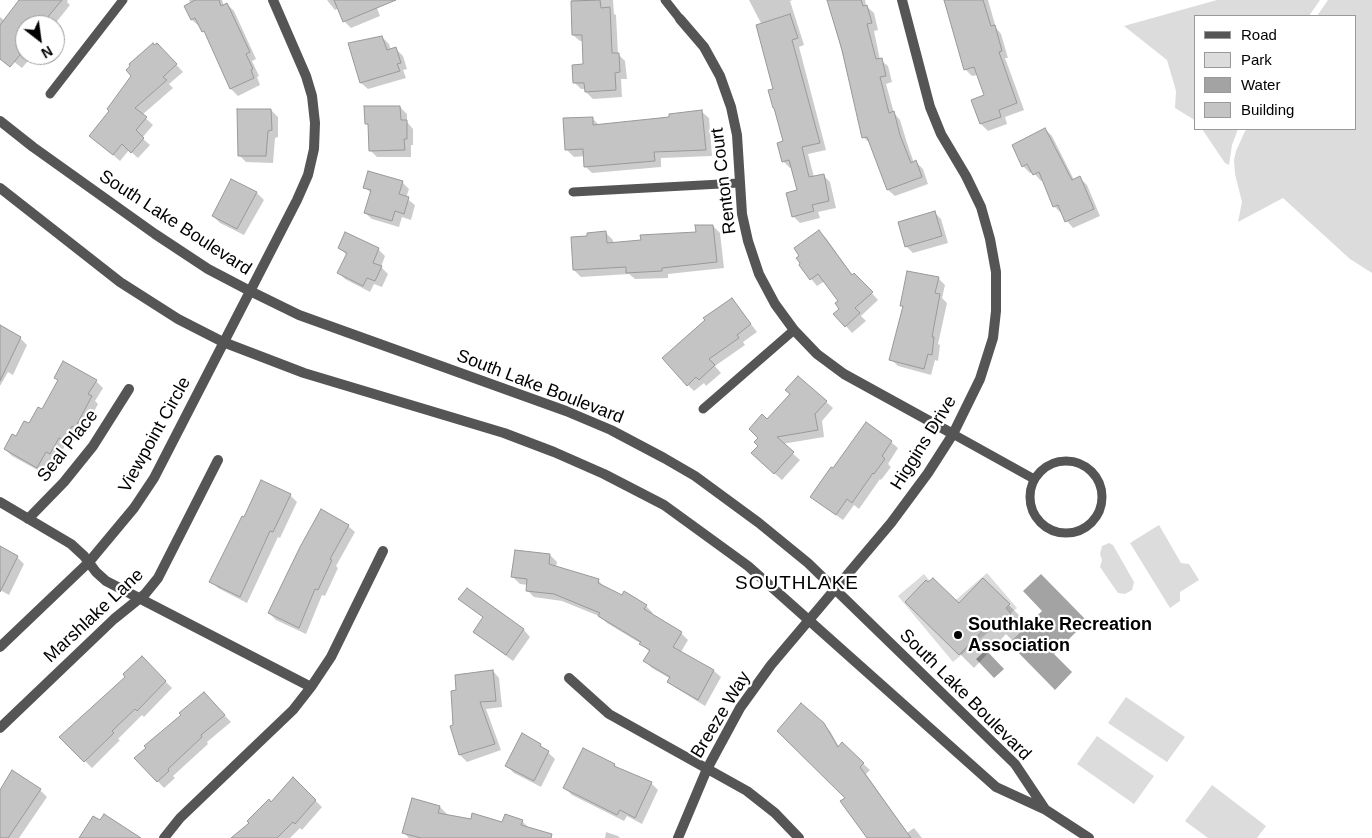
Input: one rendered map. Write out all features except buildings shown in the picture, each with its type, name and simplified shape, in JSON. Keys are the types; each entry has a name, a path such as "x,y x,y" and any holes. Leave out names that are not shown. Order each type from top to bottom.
{"street":[{"name":"Viewpoint Circle","path":"0,647 89,562 134,508 154,478 297,200 308,175 314,149 315,123 312,96 306,76 273,0"},
{"name":"Higgins Drive","path":"809,619 891,523 928,473 953,434 980,379 993,338 996,312 996,272 990,239 980,207 966,176 941,134 930,107 902,0"},
{"name":"Renton Court","path":"680,19 704,47 720,76 731,107 737,134 742,214 748,241 759,274 775,304 794,330 817,354 844,374 953,434"},
{"name":"South Lake Boulevard","path":"0,121 33,147 155,234 208,269 250,291 299,315 566,411 610,430 695,476 759,523 835,590 1015,764 1046,810"},
{"path":"0,188 120,282 178,319 223,342 304,373 504,433 604,474 664,505 748,566 996,787 1046,810 1089,838"},
{"name":"Seal Place","path":"28,518 64,482 93,446 129,389"},
{"name":"Marshlake Lane","path":"0,728 114,619 139,599 158,578 218,460"},
{"path":"0,502 71,544 106,581 311,687"},
{"path":"164,838 180,818 293,710 311,687 332,657 383,551"},
{"name":"Breeze Way","path":"678,838 707,768 740,708 771,665 809,619"},
{"path":"569,678 609,714 747,791 775,813 799,838"}],"lane":[{"path":"50,94 122,0"},
{"path":"666,0 680,19"},
{"path":"573,192 739,183"},
{"path":"703,409 794,330"},
{"path":"953,434 1034,479"},
{"path":"1063,460 1079,462 1092,470 1100,483 1103,498 1101,507 1094,520 1079,531 1068,533 1055,532 1044,526 1034,514 1030,503 1030,489 1034,479 1049,464 1063,460"}],"green space":[{"path":"1217,0 1320,0 1310,15 1194,15 1194,120 1175,108 1176,91 1167,60 1124,26"},
{"path":"1328,0 1372,0 1372,273 1350,259 1283,198 1238,222 1242,202 1235,174 1234,160 1246,130 1357,130 1357,15 1318,15"},
{"path":"1203,130 1238,130 1232,145 1229,165 1225,163"},
{"path":"1159,525 1181,563 1189,564 1199,580 1180,592 1180,601 1170,608 1130,543"},
{"path":"1109,543 1113,545 1134,582 1132,590 1125,594 1118,593 1100,567 1102,546"},
{"name":"Southlake Recreation Association","path":"987,573 1017,608 953,662 898,596 924,574 950,605"},
{"path":"1126,697 1185,737 1167,762 1108,723"},
{"path":"1097,736 1154,776 1134,804 1077,764"},
{"path":"1212,785 1266,826 1257,838 1208,838 1185,821"}],"water":[{"path":"1041,574 1087,621 1054,654 1072,672 1055,690 1009,643 1042,611 1023,591"},
{"path":"986,650 1004,669 994,678 976,659"}],"place":[{"name":"Southlake Recreation Association","path":"958,635"}],"district":[{"name":"SOUTHLAKE","path":"797,584"}]}
